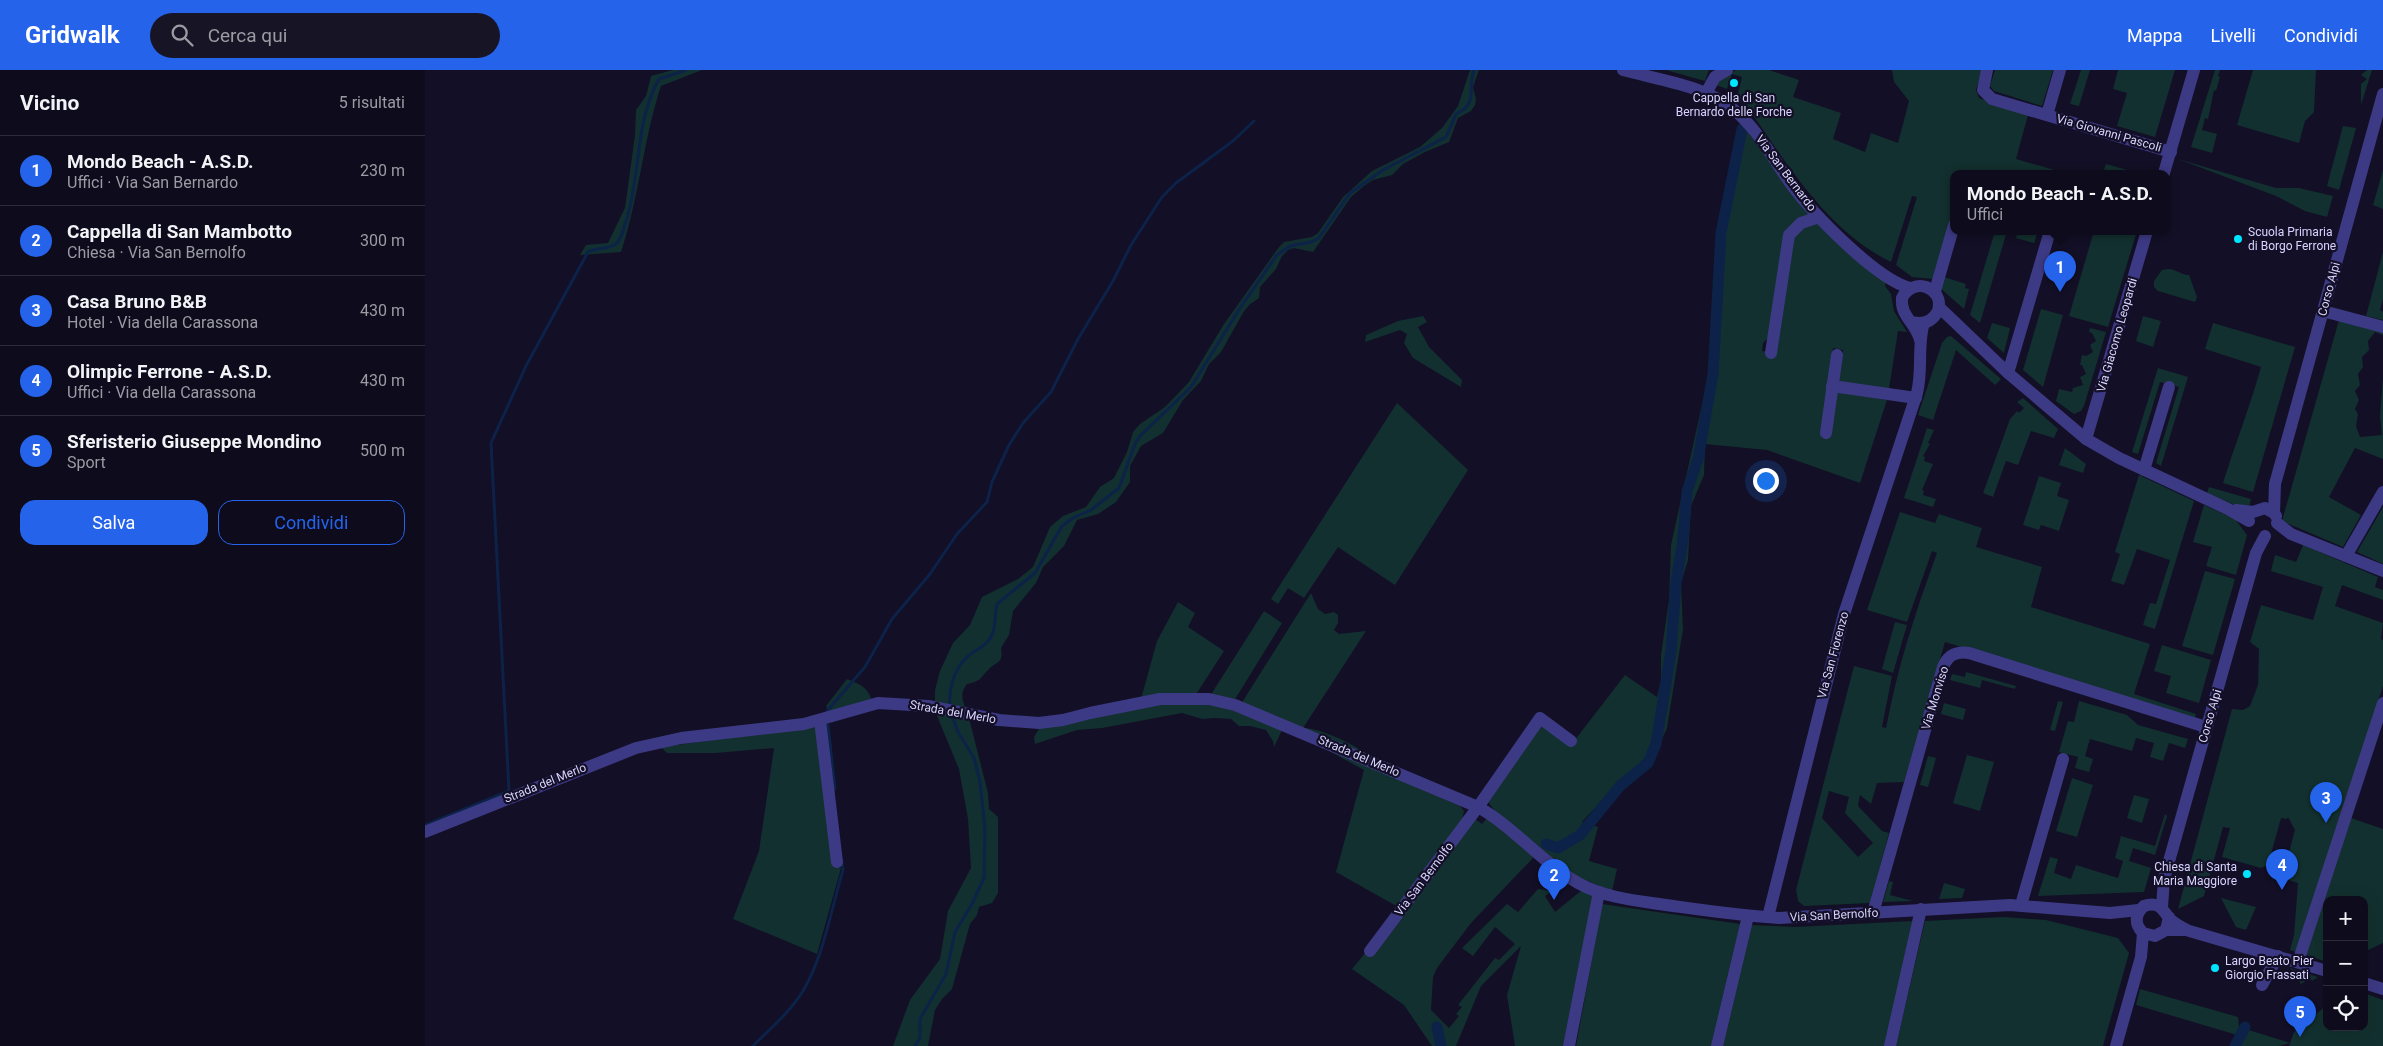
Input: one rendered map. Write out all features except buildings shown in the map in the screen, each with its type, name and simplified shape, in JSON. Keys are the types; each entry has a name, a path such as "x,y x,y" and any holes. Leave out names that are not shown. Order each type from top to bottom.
{"street":[{"name":"Via San Bernardo","path":"1623,70 1706,93 1732,108 1744,119 1796,191 1819,216 1906,293 1916,286 1931,289"},
{"path":"1706,93 1715,77 1727,70"},
{"name":"Via Giovanni Pascoli","path":"1987,70 1982,86 1987,96 2171,152"},
{"name":"Via Giovanni Pascoli","path":"2047,115 2061,70"},
{"path":"2165,170 2194,70"},
{"name":"Corso Alpi","path":"2116,1046 2141,957 2147,945 2152,920 2383,94"},
{"name":"Via San Bernardo","path":"1771,352 1789,235 1801,223 1819,216"},
{"path":"1927,318 1939,299 1931,289 1938,276 1951,235"},
{"path":"2008,373 2049,235"},
{"name":"Via Giacomo Leopardi","path":"2086,439 2146,235"},
{"path":"1906,293 1903,312 1945,320 1957,326 2008,373 2086,439 2144,470 2228,509 2383,571"},
{"path":"2323,311 2383,327"},
{"name":"Via San Fiorenzo","path":"1768,917 1844,614 1916,398 1922,371 1921,342 1927,318"},
{"path":"1826,433 1837,355"},
{"path":"1832,386 1916,398"},
{"path":"2144,470 2169,387"},
{"path":"2346,556 2383,492"},
{"name":"Via Monviso","path":"1873,913 1943,667 1951,655 1957,652 1969,653 2207,727"},
{"name":"Strada del Merlo","path":"425,832 636,748 681,738 821,720 878,703 936,707 1010,721 1050,722 1153,700 1190,698 1219,701 1326,742 1478,807"},
{"path":"2298,962 2383,703"},
{"name":"Via San Bernolfo","path":"1370,951 1478,807 1540,718 1571,741"},
{"path":"821,720 837,862"},
{"path":"2021,905 2063,759"},
{"name":"Via San Bernolfo","path":"1478,807 1500,821 1564,874 1599,892 1622,898 1747,916 1768,917 1801,918 1921,909 2021,905 2110,913 2152,920"},
{"path":"1569,1046 1599,892"},
{"path":"1890,1046 1921,909"},
{"path":"1717,1046 1747,916"},
{"path":"2152,920 2323,970"},
{"path":"2262,985 2278,956"},
{"path":"2368,984 2383,989"}],"green space":[{"path":"673,70 702,70 661,86 621,252 580,255 586,245 608,243 625,208 635,135 636,110 646,96 651,76"},
{"path":"1470,70 1479,70 1473,87 1476,99 1475,105 1471,111 1458,118 1449,142 1403,164 1392,175 1373,180 1364,186 1351,197 1313,252 1294,248 1288,250 1282,256 1276,269 1260,287 1259,298 1249,305 1243,313 1221,352 1209,364 1201,381 1183,400 1163,433 1141,446 1130,466 1130,482 1116,502 1098,514 1077,520 1064,546 1043,567 1036,583 1013,611 1009,635 1001,648 1000,661 990,668 979,680 967,684 963,690 963,703 966,710 935,703 935,690 940,671 953,643 970,625 982,597 1018,579 1033,567 1050,527 1063,516 1086,507 1100,487 1114,478 1127,452 1133,432 1140,424 1165,407 1189,382 1224,324 1279,247 1284,242 1312,237 1318,233 1343,197 1372,171 1420,147 1442,128 1458,106"},
{"path":"1666,70 1709,70 1705,81"},
{"path":"1736,70 1769,70 1799,80 1793,97 1841,113 1833,139 1865,152 1871,133 1898,143 1909,101 1894,82 1892,70 1982,70 1976,90 1979,98 2028,115 2016,159 2054,170 1950,170 1950,227 1935,276 1933,279 1912,277 1896,265 1917,197 1912,196 1891,262 1856,240 1814,198 1753,116 1737,98 1742,77 1732,74 1727,89 1716,85 1719,80"},
{"path":"1995,70 2053,70 2042,106 1994,91 1990,86"},
{"path":"2081,70 2090,70 2079,106 2070,104"},
{"path":"2118,70 2175,70 2155,137 2117,126 2127,93 2113,89"},
{"path":"2215,70 2220,70 2218,76 2220,77 2216,91 2214,90 2208,119 2205,118 2202,130 2217,134 2212,153 2191,147"},
{"path":"2253,70 2316,70 2314,112 2305,121 2299,143 2237,125"},
{"path":"2367,70 2372,70 2361,105 2361,84 2367,79 2361,75"},
{"path":"1740,122 1810,216 1794,222 1770,336 1763,343 1762,351 1774,353 1795,233 1816,221 1886,283 1885,286 1891,294 1894,311 1907,332 1898,331 1889,389 1838,382 1843,350 1833,348 1821,435 1837,392 1887,400 1860,483 1767,450 1705,444 1704,475 1691,506 1688,560 1681,583 1683,629 1667,728 1660,744 1615,786 1582,822 1598,827 1589,861 1617,869 1612,891 1573,875 1495,811 1488,802 1540,723 1571,745 1625,675 1657,697 1661,680 1661,655 1669,600 1671,545 1709,373 1719,230"},
{"path":"2343,126 2356,128 2339,190 2327,186"},
{"path":"2178,159 2276,188 2299,188 2333,196 2327,217 2305,211 2276,196"},
{"path":"2106,164 2127,170 2104,170"},
{"path":"2383,170 2383,209 2373,205"},
{"path":"1994,235 2006,235 1980,323 1970,315"},
{"path":"2017,235 2037,235 2034,243 2016,238"},
{"path":"2093,235 2136,235 2108,327 2069,316"},
{"path":"2383,252 2383,299 2380,310 2383,312 2383,320 2366,316"},
{"path":"2168,269 2189,275 2197,297 2195,302 2158,291 2154,287 2154,281 2162,270"},
{"path":"1944,277 1966,284 1965,288 1969,289 1964,309 1940,288"},
{"path":"2041,309 2063,315 2043,387 2023,370"},
{"path":"1423,316 1427,322 1418,327 1429,347 1462,380 1461,387 1413,358 1404,343 1407,334 1400,330 1365,342 1366,335 1398,321"},
{"path":"2143,316 2161,321 2153,347 2136,341"},
{"path":"2339,320 2383,333 2383,335 2375,332 2368,341 2369,350 2362,357 2363,367 2358,374 2360,385 2355,391 2359,400 2355,409 2358,414 2356,426 2360,437 2382,435 2380,416 2383,378 2383,459 2355,448 2329,497 2361,515 2343,547 2282,521"},
{"path":"1992,323 2010,328 2004,353 1987,338"},
{"path":"2213,323 2295,347 2253,492 2223,483 2261,367 2205,349"},
{"path":"2090,328 2106,332 2084,406 2081,411 2074,414 2056,401 2059,389 2072,392 2073,388 2083,385 2080,377 2086,374 2082,365 2080,365 2082,355 2086,356 2093,352 2090,345 2096,341 2092,333 2089,332"},
{"path":"1951,336 2001,379 1995,385 1956,350 1933,420 1918,415 1942,343 1947,337"},
{"path":"2158,368 2188,377 2161,466 2156,463 2179,387 2160,382 2138,454 2132,452"},
{"path":"2023,398 2058,429 2054,438 2031,431 2018,465 2006,461 1993,497 1983,493 2010,419 2017,411 2019,413 2024,408 2017,402"},
{"path":"1397,403 1468,470 1395,585 1338,547 1304,598 1288,588 1278,604 1271,599"},
{"path":"1927,428 1934,430 1928,443 1930,444 1923,456 1925,457 1924,461 1933,464 1922,490 1924,491 1923,495 1936,499 1933,507 1904,498"},
{"path":"2065,448 2086,464 2083,473 2059,465"},
{"path":"2139,475 2194,501 2155,629 2143,625 2150,603 2156,604 2170,560 2137,549 2124,585 2111,581 2120,554 2115,552"},
{"path":"2039,476 2061,483 2057,496 2069,500 2059,531 2041,525 2039,530 2023,525"},
{"path":"2209,487 2251,499 2249,507 2244,509 2207,493"},
{"path":"2204,505 2235,519 2247,535 2236,575 2206,566 2212,547 2193,542"},
{"path":"2383,507 2383,564 2357,552"},
{"path":"1900,512 1935,523 1939,514 1982,528 1976,547 2042,567 2031,607 2150,644 2134,694 2196,714 2195,718 1945,642 1904,782 1877,783 1871,804 1860,795 1858,806 1882,831 1889,833 1870,903 1804,906 1798,901 1796,890 1854,666 1892,676 1882,727 1886,728 1908,639 1937,553 1932,551 1907,622 1867,610","holes":["1829,791 1849,797 1845,813 1873,843 1858,857 1822,818"]},
{"path":"2303,545 2378,577 2375,587 2383,590 2383,600 2342,585 2335,606 2383,623 2381,639 2383,640 2383,686 2296,952 2290,950 2294,935 2298,883 2282,878 2295,830 2288,817 2287,819 2281,818 2268,865 2261,868 2222,857 2230,828 2223,827 2204,896 2178,909 2232,709 2243,710 2250,706 2258,685 2259,649 2250,642 2261,605 2313,620 2323,587 2271,571 2275,555 2296,562"},
{"path":"2205,571 2235,579 2213,655 2182,646"},
{"path":"1311,593 1318,609 1325,614 1334,612 1338,615 1338,623 1334,630 1339,634 1366,631 1303,728 1319,731 1338,738 1357,747 1371,757 1241,704"},
{"path":"1178,602 1195,613 1188,627 1224,651 1195,696 1141,699 1157,641"},
{"path":"1264,611 1282,623 1234,701 1210,696"},
{"path":"1895,622 1907,625 1893,673 1882,669"},
{"path":"2162,645 2211,660 2199,703 2166,693 2171,676 2154,671"},
{"path":"1966,672 2016,686 2015,689 1982,680 1980,688 1950,680 1952,674 1965,677"},
{"path":"847,679 865,688 871,699 829,713 826,706"},
{"path":"2058,701 2063,702 2055,731 2050,730"},
{"path":"2079,701 2127,715 2138,725 2188,739 2185,748 2169,743 2163,761 2150,757 2154,743 2136,738 2132,751 2090,739 2085,756 2093,759 2089,772 2075,768 2078,757 2059,752 2068,721 2074,722"},
{"path":"1212,703 1283,728 1274,747 1273,741 1266,730 1250,726 1239,726 1231,719 1202,719 1182,713 1102,728 1077,730 1035,744 1034,737 1040,727 1147,704"},
{"path":"1944,703 1966,709 1963,720 1941,714"},
{"path":"935,711 969,718 988,793 989,809 998,817 998,893 992,903 979,907 977,915 970,924 952,989 935,1010 928,1046 893,1046 910,1000 940,959 948,911 971,868 968,819 959,769"},
{"path":"817,726 833,867 841,868 817,954 733,919 759,851 774,748 716,753 667,753 661,747"},
{"path":"1300,735 1460,806 1464,811 1462,820 1398,907 1336,872 1364,770"},
{"path":"1967,755 1994,762 1980,811 1953,803"},
{"path":"1928,756 1936,758 1928,787 1920,785"},
{"path":"2072,778 2093,785 2077,837 2056,831"},
{"path":"2134,795 2149,799 2142,823 2127,818"},
{"path":"2165,814 2167,816 2155,855 2133,848 2129,861 2151,868 2144,892 2038,896 2050,857 2058,859 2054,873 2071,879 2076,865 2118,878 2123,861 2115,858 2121,836 2155,846"},
{"path":"1487,818 1526,848 1533,858 1471,923 1437,968 1433,977 1431,1010 1449,1028 1459,1016 1456,1014 1462,1007 1458,1005 1495,958 1499,960 1515,944 1495,927 1473,956 1462,948 1507,904 1518,912 1538,889 1553,891 1545,896 1555,912 1582,890 1593,894 1563,1046 1515,1046 1507,995 1521,946 1481,986 1456,1046 1432,1046 1404,1005 1352,969 1475,819 1482,824"},
{"path":"2351,818 2383,829 2383,943 2368,950 2368,896 2325,896"},
{"path":"1889,881 1893,882 1890,895 1913,901 1883,902"},
{"path":"1944,883 1965,889 1962,898 1939,899"},
{"path":"2221,898 2256,907 2246,930 2236,927"},
{"path":"2323,903 2323,961 2306,955"},
{"path":"1602,904 1740,924 1711,1046 1576,1046"},
{"path":"2003,917 2046,920 2118,938 2129,953 2103,1046 1896,1046 1925,921"},
{"path":"1913,921 1885,1046 1723,1046 1751,925 1795,927"},
{"path":"2290,968 2318,977 2312,981 2310,978 2301,984"},
{"path":"2140,989 2238,1017 2239,1027 2290,1043 2279,1046 2230,1046 2237,1035 2136,1005"},
{"path":"2368,994 2383,1000 2383,1046 2289,1046 2294,1032 2323,1008 2323,1031 2368,1031"}],"waterway":[{"path":"425,825 509,791 491,443 526,366 588,252 614,245 621,237 635,183 642,129 651,95 659,79 686,70"},
{"path":"950,707 951,687 955,674 962,662 983,646 991,637 997,604 1035,573 1062,526 1073,518 1091,510 1119,488 1135,444 1140,436 1191,387 1240,308 1277,255 1290,246 1311,242 1319,238 1350,193 1383,170 1446,137 1456,114 1463,110 1470,101 1474,70"},
{"path":"827,711 865,667 892,619 930,574 957,534 987,502 992,482 1009,445 1023,423 1051,392 1078,339 1113,281 1131,245 1162,197 1176,183 1233,141 1254,121"},
{"path":"1546,844 1558,848 1580,835 1620,786 1648,763 1656,744 1671,651 1676,583 1683,539 1687,491 1698,459 1713,374 1721,233 1742,129"},
{"path":"915,1046 920,1038 920,1019 946,974 955,932 972,904 984,878 985,829 980,782 974,758 958,732 951,713"},
{"path":"828,725 835,789"},
{"path":"753,1046 792,1006 810,977 826,932 843,870 842,863"},
{"path":"1437,1027 1441,1046"},
{"path":"2235,1046 2245,1027"}],"place":[{"name":"Cappella di San Bernardo delle Forche","path":"1734,83"},
{"name":"Scuola Primaria di Borgo Ferrone","path":"2238,239"},
{"name":"Mondo Beach - A.S.D.","path":"2060,292"},
{"name":"Casa Bruno B&B","path":"2326,823"},
{"name":"Chiesa di Santa Maria Maggiore","path":"2247,874"},
{"name":"Olimpic Ferrone - A.S.D.","path":"2282,890"},
{"name":"Cappella di San Mambotto","path":"1554,900"},
{"name":"Largo Beato Pier Giorgio Frassati","path":"2215,968"},
{"name":"Sferisterio Giuseppe Mondino","path":"2300,1037"}]}
